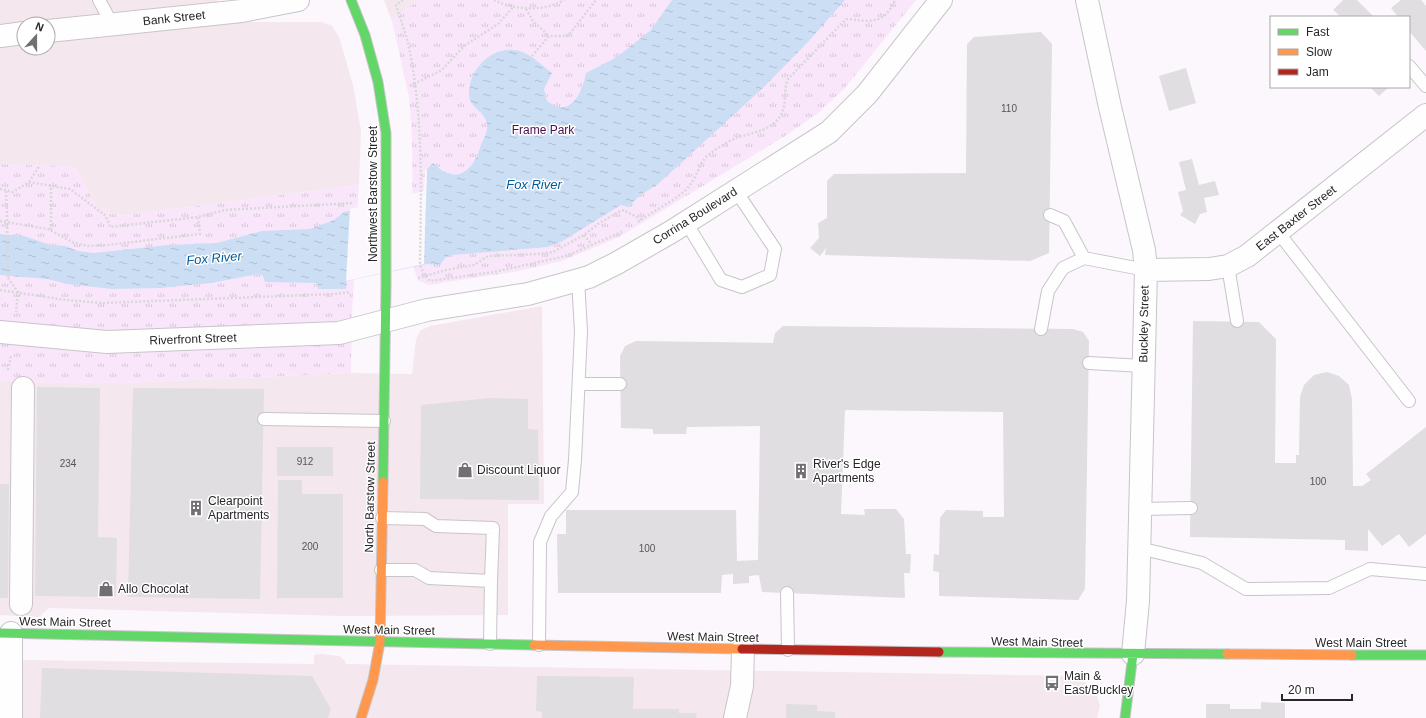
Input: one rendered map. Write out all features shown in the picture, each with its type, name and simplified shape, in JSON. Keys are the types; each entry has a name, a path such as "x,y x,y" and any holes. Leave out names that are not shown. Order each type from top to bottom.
{"main road":[{"name":"Northwest Barstow Street","path":"351,0 365,35 378,82 386,133 385,273"},
{"name":"North Barstow Street","path":"361,718 378,663 380,642 385,273"},
{"name":"West Main Street","path":"5,633 788,650 1133,654 1426,655"},
{"path":"1126,718 1133,654"}],"street":[{"name":"Bank Street","path":"56,30 242,11 298,0"},
{"name":"Corrina Boulevard","path":"385,322 427,310 528,294 578,280 617,263 686,222 829,132 867,94 941,0"},
{"name":"Buckley Street","path":"1087,0 1110,107 1144,250 1146,270 1138,601 1133,654"},
{"path":"0,36 16,34"},
{"name":"East Baxter Street","path":"1146,270 1209,269 1228,266 1246,256 1278,232 1426,115"},
{"name":"Riverfront Street","path":"8,326 107,342 339,333 385,322"},
{"path":"21,604 23,388"},
{"path":"5,633 11,718"},
{"path":"735,718 742,686 743,649"}],"lane":[{"path":"99,0 112,24"},
{"path":"1410,67 1426,86"},
{"path":"686,222 721,280 742,288 770,275 775,249 736,191"},
{"path":"1050,215 1064,221 1084,258"},
{"path":"1278,232 1409,401"},
{"path":"1041,329 1048,291 1063,268 1084,258 1146,270"},
{"path":"1228,266 1237,321"},
{"path":"539,645 540,542 551,516 572,492 581,331 578,280"},
{"path":"1089,363 1143,366"},
{"path":"578,384 620,384"},
{"path":"264,419 384,421"},
{"path":"1140,510 1191,508"},
{"path":"382,518 425,519 436,526 493,528 490,644"},
{"path":"1139,548 1202,563 1246,589 1329,588 1370,569 1426,574"},
{"path":"381,570 415,570 429,578 491,582"},
{"path":"787,593 788,650"}],"path":[{"path":"403,0 396,5 408,43 414,84 422,170 420,265 425,276 430,281 494,272 523,266 566,256 626,230"},
{"path":"494,0 502,4 526,8 557,5 564,0"},
{"path":"526,8 533,21 549,36 568,36 596,0"},
{"path":"633,226 668,203 690,185 696,172 710,153 734,139 772,126 781,115 785,99 785,85 788,80 846,19 877,20 882,18 891,8 895,0"},
{"path":"414,84 442,70 464,46 498,24 514,6"},
{"path":"532,56 549,36"},
{"path":"0,189 13,192 29,182 40,165"},
{"path":"29,182 70,189 106,216 110,227 198,217 225,210 352,203"},
{"path":"51,186 51,230"},
{"path":"6,191 8,278 18,292"},
{"path":"418,278 446,270 474,265 488,256 553,252 584,235 598,224 618,212 624,210 642,220"},
{"path":"0,221 51,230 74,243 89,246 107,246 200,234 198,217"},
{"path":"584,235 592,246"},
{"path":"0,290 66,300 102,303 335,294 350,292"},
{"path":"8,326 18,292"}],"shaded area":[{"path":"0,0 217,0 220,22 322,22 332,26 339,37 353,85 361,131 359,185 120,216 105,211 95,204 75,167 0,164"},
{"path":"384,0 418,0 392,21"},
{"path":"542,306 544,504 508,504 508,615 342,616 49,608 39,617 0,615 0,382 124,383 351,373 412,374 416,340 420,331 430,326"},
{"path":"321,654 339,656 345,661 346,664 1075,676 1081,678 1088,685 1097,696 1100,706 1097,718 0,718 20,660 314,664 314,655"}],"green space":[{"name":"Frame Park","path":"418,0 916,0 844,89 817,114 785,136 619,237 562,261 514,272 428,285 418,280 413,267 412,136 409,97 392,21"},
{"path":"0,164 75,167 95,204 105,211 120,216 359,185 352,313 351,373 124,383 0,382"}],"water":[{"name":"Fox River","path":"672,0 845,0 808,42 764,87 658,184 639,196 629,207 621,205 561,242 548,247 452,255 445,258 440,265 427,264 347,281 346,289 318,289 318,283 265,282 263,276 258,274 211,283 161,288 112,289 67,284 47,279 0,275 0,234 24,236 51,245 65,246 78,251 94,253 168,245 217,243 262,231 310,229 334,220 344,212 426,192 427,169 433,163 441,170 455,175 467,170 477,157 486,134 487,125 484,116 472,104 469,95 473,75 478,66 485,59 503,51 512,50 526,54 552,73 544,89 547,101 555,106 563,107 574,101 582,88 586,73 617,57 651,30"}],"pier":[{"path":"427,169 424,264 346,281 350,209 424,191 425,170"}],"building":[{"path":"1343,0 1357,0 1373,16 1340,16 1333,10"},
{"path":"1401,0 1421,0 1426,6 1426,51 1410,32 1410,16 1397,16 1391,8"},
{"path":"1041,32 1052,44 1049,253 1030,261 825,255 826,248 820,256 810,248 819,238 818,223 827,218 827,181 834,174 966,173 967,44 974,37"},
{"path":"1186,68 1196,103 1169,111 1159,76"},
{"path":"1371,88 1388,88 1379,96"},
{"path":"1192,159 1199,185 1215,181 1219,195 1204,198 1207,212 1200,214 1195,224 1180,215 1183,211 1178,192 1186,190 1179,162"},
{"path":"1193,321 1259,322 1276,339 1275,463 1296,463 1296,455 1299,455 1300,397 1304,385 1314,375 1327,372 1339,376 1349,385 1352,399 1353,486 1362,486 1371,480 1366,474 1426,427 1426,534 1409,547 1399,534 1382,546 1368,529 1368,551 1345,550 1345,540 1190,537"},
{"name":"River's Edge Apartments","path":"783,326 1073,329 1083,332 1089,341 1085,589 1078,600 939,596 939,572 933,571 934,554 939,555 940,518 946,510 983,511 983,517 1004,517 1003,412 845,410 841,514 865,515 864,509 896,509 904,519 906,554 911,554 910,573 904,573 905,598 762,592 759,575 749,576 749,583 733,584 733,574 722,575 721,593 558,593 557,534 566,534 566,510 736,510 737,561 758,560 760,426 687,427 686,434 653,434 653,429 621,428 620,356 625,346 636,341 773,343 775,333"},
{"path":"37,387 100,388 98,537 117,538 116,597 35,596"},
{"name":"Clearpoint Apartments","path":"133,388 264,389 260,599 128,597"},
{"path":"490,398 528,399 528,429 538,430 539,500 420,499 421,405"},
{"path":"277,447 333,447 333,476 277,476"},
{"path":"278,480 302,480 302,494 343,494 343,598 277,598"},
{"path":"0,484 9,484 8,598 0,598"},
{"path":"42,668 312,676 331,709 328,718 40,718"},
{"path":"537,676 634,677 633,709 679,709 679,713 697,713 696,718 542,718 542,712 536,711"},
{"path":"1261,702 1285,703 1285,718 1206,718 1206,704 1230,704 1230,709 1261,709"},
{"path":"786,704 817,705 817,711 835,712 835,718 786,718"}],"traffic: fast":[{"path":"351,0 365,35 378,82 386,133 386,286 383,482"},
{"path":"0,633 534,645"},
{"path":"939,652 1227,654"},
{"path":"1125,718 1133,654"},
{"path":"1352,655 1426,655"}],"traffic: slow":[{"path":"361,718 373,680 380,642 383,482"},
{"path":"534,645 742,649"},
{"path":"1227,654 1352,655"}],"traffic: jam":[{"path":"742,649 939,652"}],"place":[{"name":"Discount Liquor","path":"465,470"},
{"name":"River's Edge Apartments","path":"801,471"},
{"name":"Clearpoint Apartments","path":"196,508"},
{"name":"Allo Chocolat","path":"106,589"},
{"name":"Main & East/Buckley","path":"1052,683"}]}
